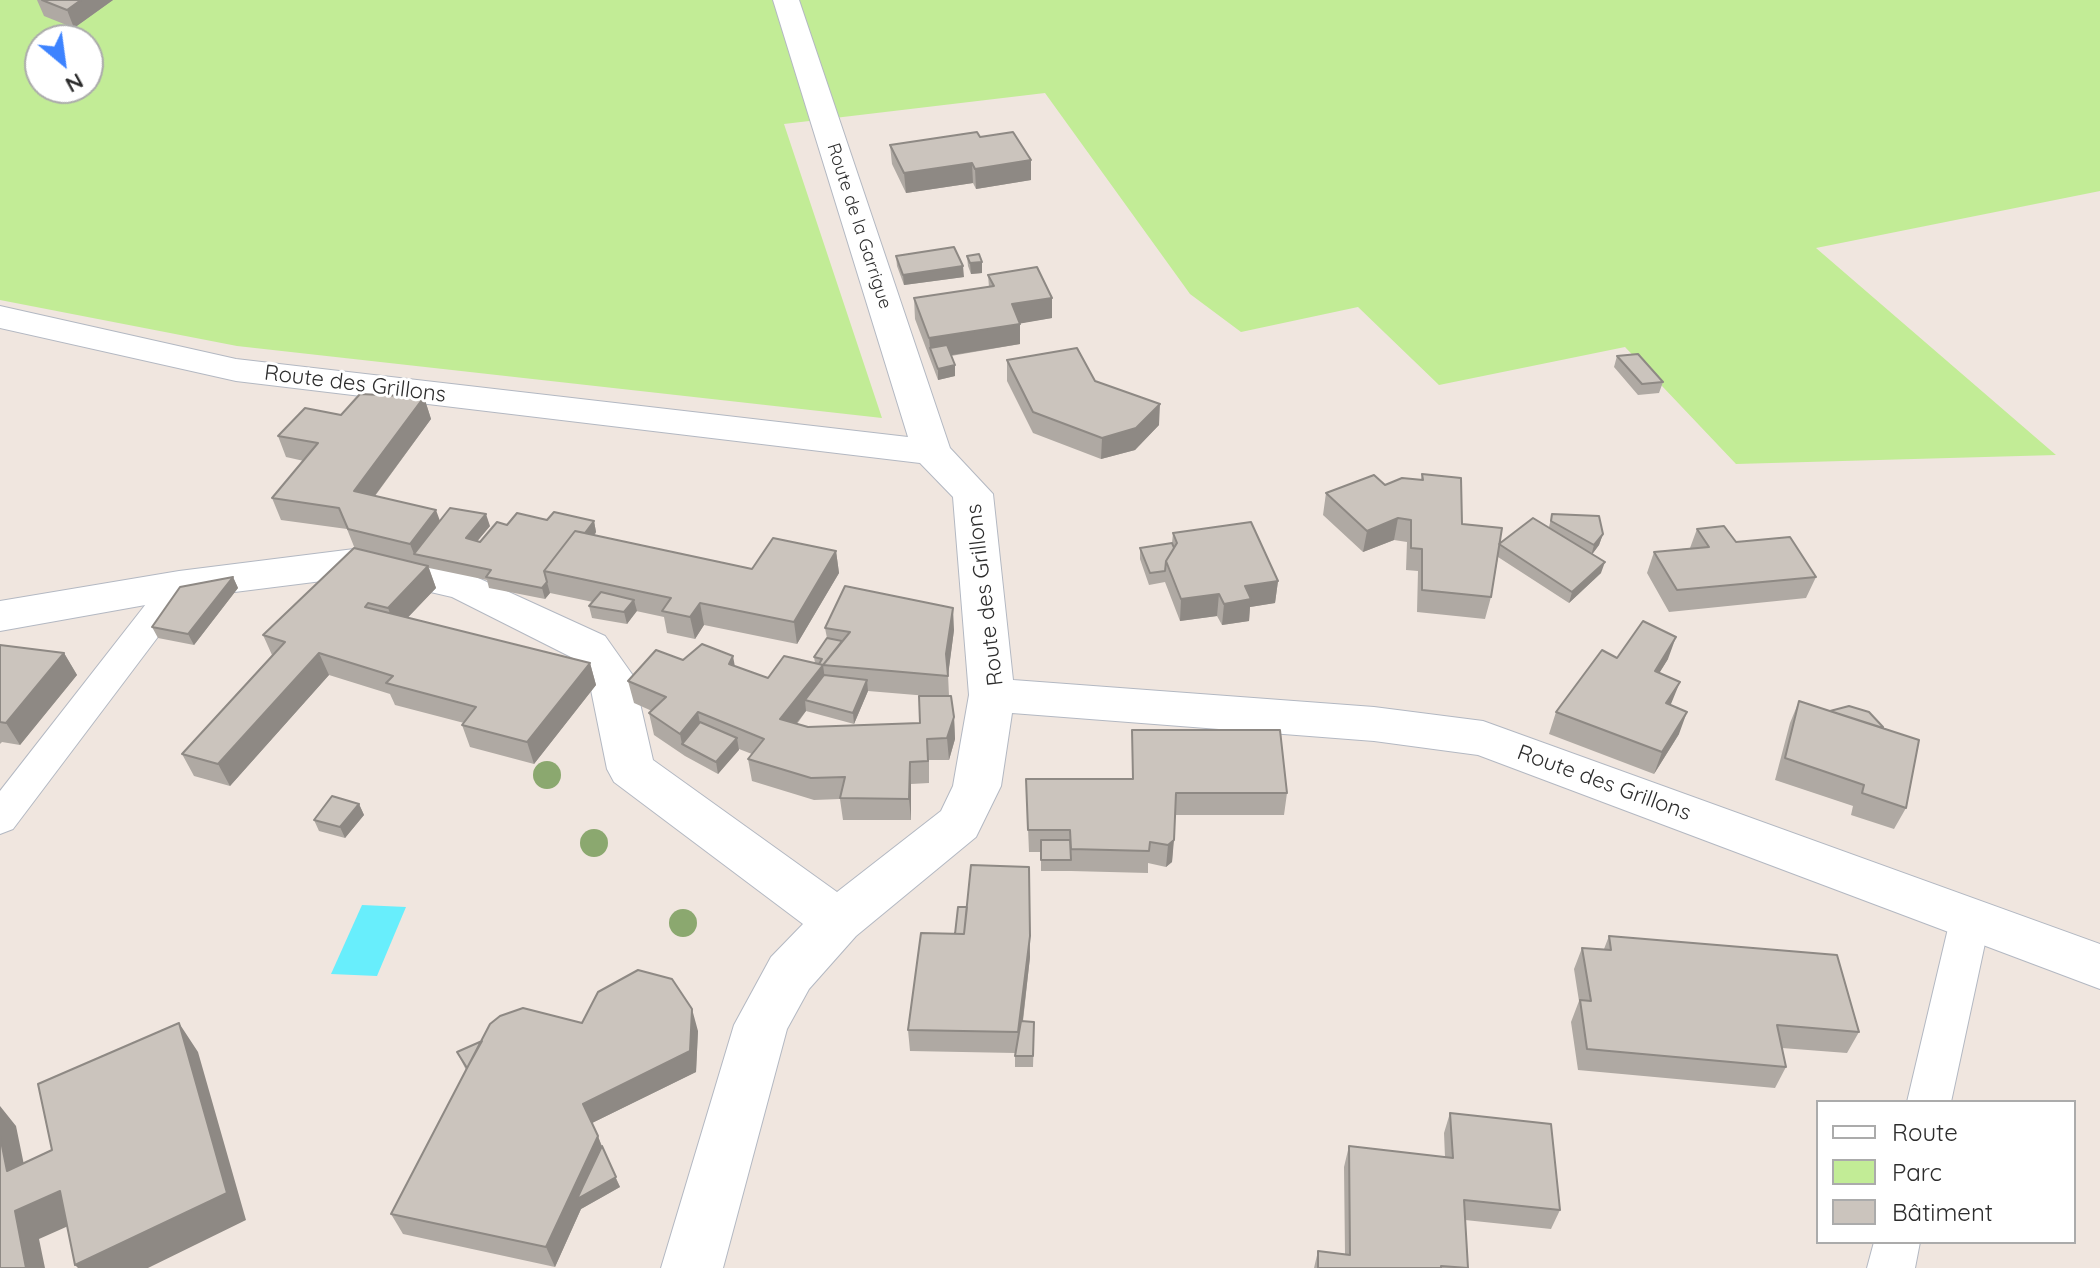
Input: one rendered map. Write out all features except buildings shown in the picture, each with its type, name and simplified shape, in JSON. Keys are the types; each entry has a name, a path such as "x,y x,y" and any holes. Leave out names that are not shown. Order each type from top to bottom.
{"street":[{"name":"Route de la Garrigue","path":"786,0 932,452"},
{"name":"Route des Grillons","path":"0,317 236,370 932,452 973,494 992,695 1374,724 1483,738 2100,967"},
{"path":"0,616 179,585 362,562 465,586 589,647 611,677 631,769 838,921"},
{"path":"692,1268 761,1025 790,973 838,921 959,824 977,786 992,695"}],"lane":[{"path":"0,819 179,585"},
{"path":"1929,1100 1970,920"},
{"path":"1891,1268 1897,1244"}],"green space":[{"path":"0,0 2100,0 2100,191 1816,248 2056,455 1736,464 1625,347 1439,385 1358,307 1241,332 1190,294 1045,93 784,124 882,418 237,346 0,300"}],"water":[{"path":"362,905 406,907 377,976 331,974"}]}
